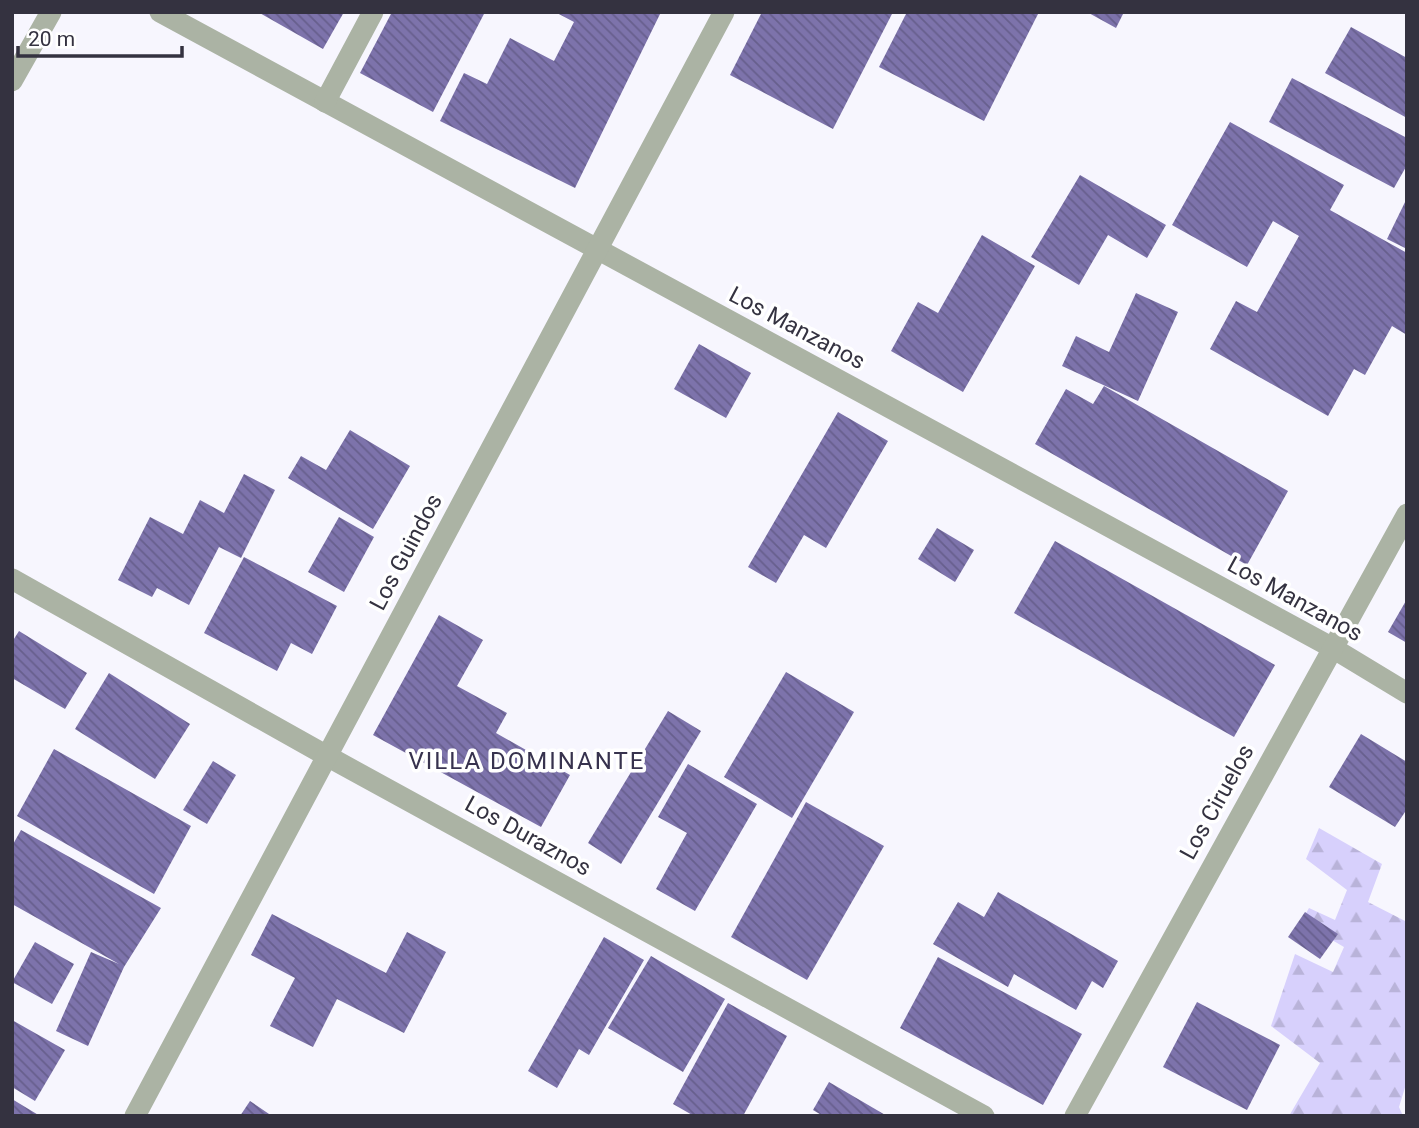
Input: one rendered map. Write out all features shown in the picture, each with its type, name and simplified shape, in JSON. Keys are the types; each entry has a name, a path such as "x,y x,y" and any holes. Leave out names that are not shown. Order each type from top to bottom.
{"street":[{"path":"12,81 51,12"},
{"name":"Los Manzanos","path":"160,12 1331,647 1407,693"},
{"path":"325,102 373,12"},
{"name":"Los Guindos","path":"135,1116 724,12"},
{"name":"Los Ciruelos","path":"1075,1116 1331,647 1407,514"},
{"name":"Los Duraznos","path":"12,579 327,756 984,1116"}],"green space":[{"path":"1319,828 1382,864 1368,902 1407,922 1407,1081 1399,1107 1403,1116 1289,1116 1320,1063 1271,1026 1295,954 1333,972 1344,947 1301,922 1309,908 1335,920 1347,890 1306,859"}],"building":[{"path":"258,12 344,12 323,49"},
{"path":"392,12 485,12 433,112 360,73"},
{"path":"555,12 661,12 575,188 440,121 464,73 487,84 510,38 554,61 574,22"},
{"path":"762,12 893,12 833,129 730,75"},
{"path":"907,12 1039,12 984,121 879,67"},
{"path":"1087,12 1124,12 1116,28"},
{"path":"1351,27 1407,58 1407,118 1325,73"},
{"path":"1292,78 1407,138 1407,165 1394,188 1269,122"},
{"path":"1230,122 1344,185 1330,210 1407,253 1407,335 1392,326 1365,375 1354,369 1328,416 1210,349 1236,301 1257,312 1299,236 1273,221 1247,267 1172,225"},
{"path":"1080,175 1166,225 1147,258 1108,235 1079,285 1031,257"},
{"path":"1407,198 1407,249 1387,239"},
{"path":"982,235 1035,266 963,392 891,351 918,302 938,313"},
{"path":"1136,293 1178,312 1138,401 1062,366 1076,336 1109,352"},
{"path":"699,344 751,373 726,418 674,389"},
{"path":"1104,386 1288,491 1247,565 1035,444 1066,389 1093,404"},
{"path":"838,412 888,441 826,548 804,535 776,583 748,567"},
{"path":"350,430 410,466 373,529 288,478 301,456 326,470"},
{"path":"244,474 275,490 241,558 219,547 189,605 157,588 152,597 118,580 150,517 183,534 200,500 224,513"},
{"path":"339,517 374,537 344,592 308,572"},
{"path":"937,528 974,550 955,582 918,559"},
{"path":"1055,541 1275,665 1234,737 1014,613"},
{"path":"244,557 337,606 312,654 291,643 277,671 204,633"},
{"path":"1407,599 1407,643 1388,632"},
{"path":"439,615 483,640 457,686 507,713 496,733 570,775 541,827 373,735"},
{"path":"19,631 87,673 65,709 12,678 12,642"},
{"path":"786,672 854,712 792,818 724,777"},
{"path":"109,673 190,724 155,779 75,729"},
{"path":"668,711 701,731 621,864 588,843"},
{"path":"1361,734 1407,762 1407,809 1395,827 1329,787"},
{"path":"54,749 191,826 154,894 17,816"},
{"path":"213,761 236,775 207,824 183,810"},
{"path":"688,764 757,804 695,911 656,889 687,833 658,817"},
{"path":"806,802 884,846 807,980 731,937"},
{"path":"21,830 161,908 124,967 88,1046 56,1031 91,952 119,964 12,904 12,846"},
{"path":"998,892 1118,961 1103,988 1092,981 1076,1010 1014,974 1008,987 933,944 958,902 984,917"},
{"path":"1305,912 1338,934 1320,959 1288,937"},
{"path":"272,914 386,973 407,932 446,952 404,1033 337,999 313,1047 270,1026 295,978 251,955"},
{"path":"604,937 644,960 589,1055 579,1049 557,1088 528,1071"},
{"path":"35,942 74,964 52,1004 12,982"},
{"path":"651,956 725,999 683,1072 608,1028"},
{"path":"938,957 1082,1034 1043,1105 900,1028"},
{"path":"1197,1002 1280,1045 1247,1110 1163,1067"},
{"path":"728,1003 787,1036 743,1116 694,1116 673,1104"},
{"path":"12,1020 65,1050 35,1101 12,1087"},
{"path":"829,1082 887,1116 823,1116 813,1110"},
{"path":"12,1099 40,1116 12,1116"},
{"path":"250,1101 272,1116 240,1116"}],"district":[{"name":"VILLA DOMINANTE","path":"527,761"}]}
